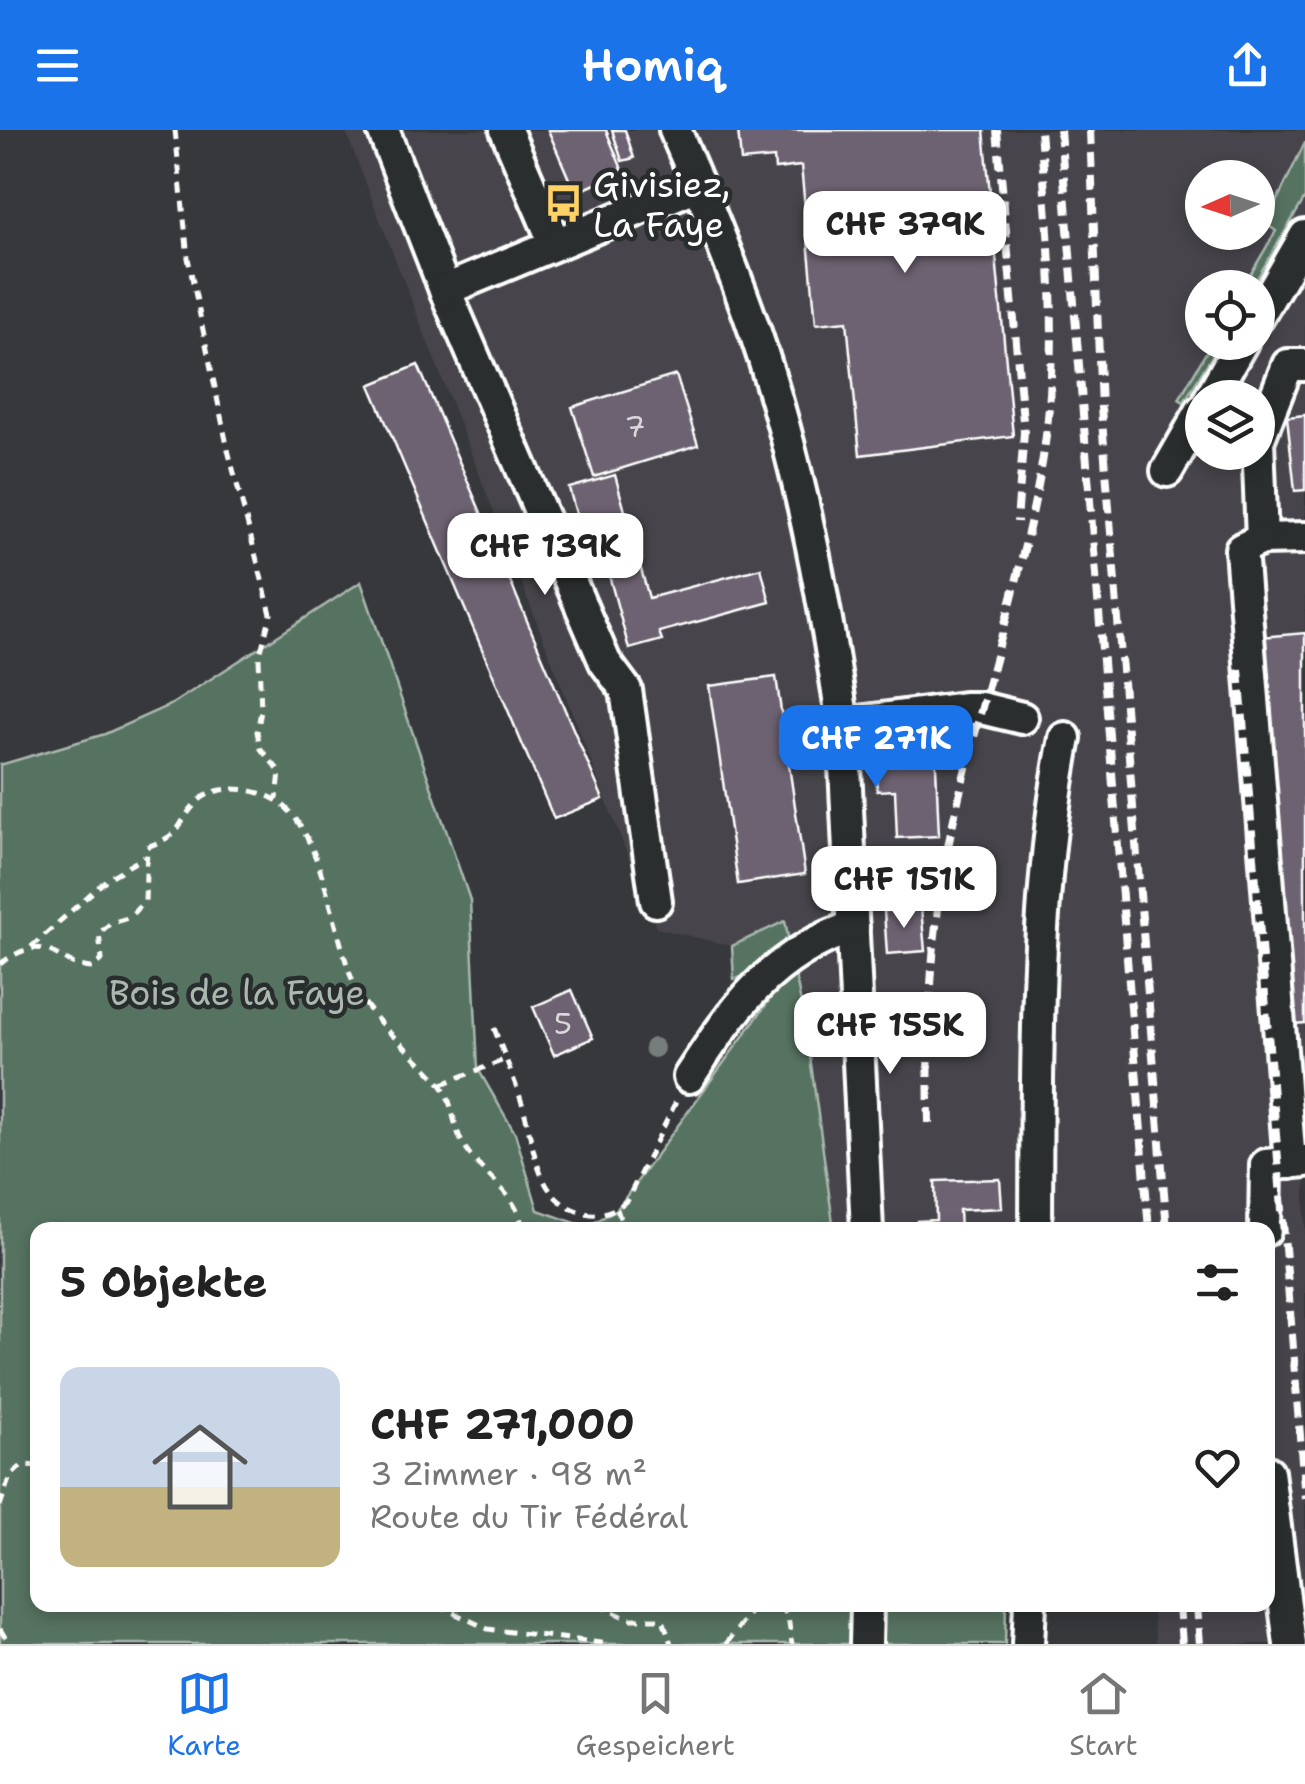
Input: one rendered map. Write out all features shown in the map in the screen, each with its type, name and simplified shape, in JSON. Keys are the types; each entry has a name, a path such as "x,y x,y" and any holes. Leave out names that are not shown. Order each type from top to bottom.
{"street":[{"path":"383,130 445,290 605,662 626,690 656,901"},
{"path":"506,130 564,240"},
{"path":"675,130 754,330 783,430 807,520 843,724 867,1222"},
{"path":"445,290 698,185"},
{"path":"1275,287 1305,236"},
{"path":"1262,539 1258,440 1288,366 1305,365"},
{"path":"1167,471 1185,440"},
{"path":"1265,1222 1266,1165 1298,1162 1241,549 1262,539 1305,538"},
{"path":"843,724 964,708 1022,718"},
{"path":"1036,1222 1036,1096 1044,892 1065,738"},
{"path":"689,1077 736,1006 767,974 805,946 853,927"},
{"path":"1275,1527 1290,1644"},
{"path":"866,1644 867,1612"},
{"path":"1028,1644 1030,1612"}],"path":[{"path":"175,130 188,258 228,450 271,614 259,658 261,711 257,732 262,749 280,772 277,800"},
{"path":"31,947 56,952 94,968 102,960 100,933 128,918 145,901 147,847 166,840 182,827 195,804 211,792 239,788 277,800 307,832 355,986 381,1024 442,1084 464,1147 514,1204 520,1222"},
{"path":"0,964 31,947 108,879 144,858"},
{"path":"494,1028 522,1102 539,1170 550,1193 569,1209 591,1215 618,1209 628,1200 689,1077"},
{"path":"442,1084 506,1060"},
{"path":"618,1209 622,1222"},
{"path":"0,1506 10,1476 23,1465 30,1465"},
{"path":"452,1612 488,1629 608,1644"},
{"path":"610,1612 630,1620 663,1619 672,1644"},
{"path":"726,1644 751,1612"},
{"path":"785,1612 792,1644"},
{"path":"0,1629 9,1644"}],"shaded area":[{"path":"345,130 1305,130 1305,1644 1156,1644 1153,1612 1275,1612 1275,1222 833,1222 807,1035 784,921 732,946 656,928"}],"green space":[{"path":"1305,142 1305,198 1275,248 1275,205"},
{"path":"1265,250 1274,250 1262,270 1253,270"},
{"path":"1202,360 1210,360 1197,380 1190,380"},
{"name":"Bois de la Faye","path":"361,582 470,900 478,1069 515,1133 538,1210 573,1222 30,1222 30,1612 1006,1612 1005,1644 0,1644 0,765 105,734 172,704"},
{"name":"Bois de la Faye","path":"785,921 807,1035 833,1222 595,1222 617,1209 771,998 756,973 734,979 732,946"}],"building":[{"path":"548,130 606,130 623,172 575,193"},
{"path":"612,130 625,130 634,158 622,161"},
{"path":"738,130 984,130 1013,436 860,455 847,321 816,324 801,166 775,169 774,158 741,161"},
{"path":"418,365 603,799 554,819 370,385"},
{"path":"676,375 698,445 594,477 572,407"},
{"path":"1305,415 1305,490 1295,491 1287,417"},
{"path":"615,475 649,598 761,568 770,602 659,632 662,640 629,649 600,542 585,546 569,488"},
{"path":"1305,633 1305,1023 1294,1024 1261,637"},
{"path":"776,677 805,874 738,884 709,686"},
{"path":"935,742 939,836 897,838 895,790 877,791 875,745"},
{"path":"921,908 925,951 887,954 884,911"},
{"path":"572,990 593,1038 554,1055 533,1007"},
{"path":"1000,1179 1002,1208 959,1210 960,1222 917,1222 936,1220 935,1181"}],"railway":[{"path":"997,130 1024,432 1017,522"},
{"path":"929,1123 931,987 941,886 957,804 1020,566 1047,427 1052,342 1040,130"},
{"path":"1060,130 1148,1222"},
{"path":"1090,130 1101,408 1166,1222"},
{"path":"1239,669 1305,1499"},
{"path":"1180,1612 1182,1644"},
{"path":"1198,1612 1200,1644"}],"place":[{"name":"Givisiez, La Faye","path":"563,204"}]}
